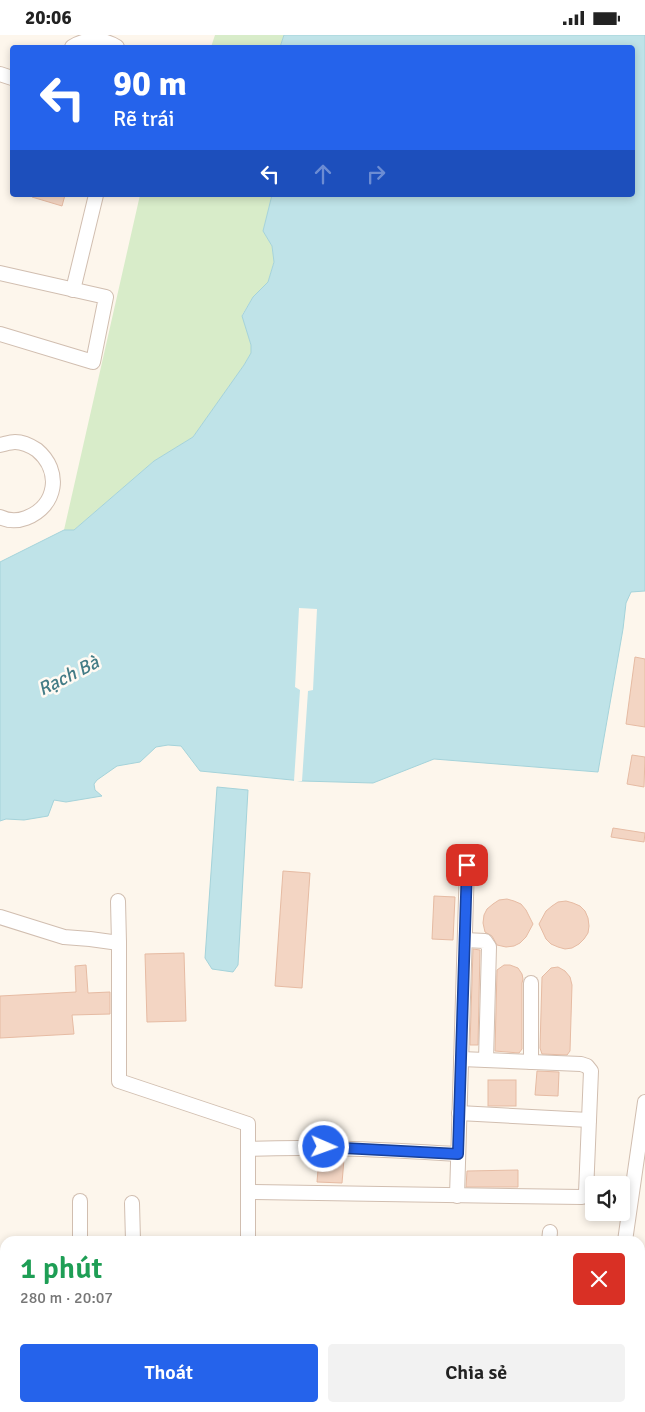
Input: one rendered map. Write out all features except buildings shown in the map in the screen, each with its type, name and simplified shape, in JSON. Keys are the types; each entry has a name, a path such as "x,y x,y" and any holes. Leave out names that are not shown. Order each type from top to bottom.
{"street":[{"path":"77,45 86,41 99,40 114,45"},
{"path":"73,290 96,197"},
{"path":"0,273 106,297 94,361 0,334"},
{"path":"0,445 16,442 32,447 44,457 52,471 53,488 47,503 36,514 20,520 0,517"},
{"path":"457,1196 467,865"},
{"path":"118,901 119,1081 248,1124 248,1236"},
{"path":"0,917 64,937 119,943"},
{"path":"465,940 485,941 488,947 486,1060"},
{"path":"531,983 531,1062"},
{"path":"248,1192 582,1197 586,1193 591,1071 587,1065 461,1059"},
{"path":"626,1236 645,1102"},
{"path":"459,1113 589,1120"},
{"path":"248,1149 331,1147 458,1154"},
{"path":"80,1201 80,1236"},
{"path":"132,1203 133,1236"}],"green space":[{"path":"215,35 284,35 281,45 212,45"},
{"path":"140,197 272,197 263,231 272,246 274,261 268,282 253,297 242,315 251,345 251,353 244,365 193,437 154,461 74,530 64,530"}],"water":[{"name":"Rạch Bà","path":"284,35 645,35 645,591 631,592 626,603 598,772 434,759 373,783 302,781 200,771 181,746 168,745 156,747 140,762 117,766 97,780 94,784 95,790 102,796 66,802 54,800 48,816 0,821 0,562 64,530 74,530 154,461 193,437 251,353 251,345 242,316 253,297 268,282 274,262 272,246 263,231 272,197 635,197 635,45 281,45"},
{"path":"217,787 248,790 238,965 233,972 212,969 205,958"}],"pier":[{"path":"299,608 317,609 313,690 308,691 302,781 294,781 300,690 295,687"}],"route":[{"path":"324,1147 458,1154 467,865"}]}
